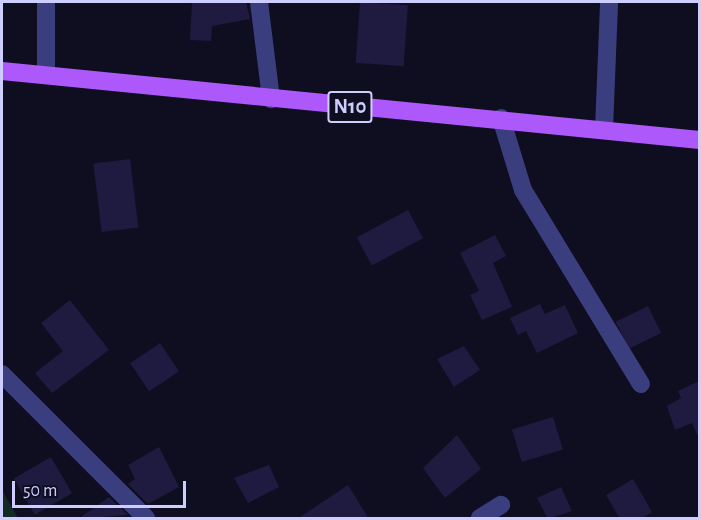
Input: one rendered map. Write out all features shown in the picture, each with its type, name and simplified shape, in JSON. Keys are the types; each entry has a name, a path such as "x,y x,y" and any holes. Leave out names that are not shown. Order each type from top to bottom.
{"main road":[{"name":"N10","path":"2,71 271,99 501,118 699,140"}],"street":[{"path":"46,2 46,75"},
{"path":"259,2 271,99"},
{"path":"604,129 609,2"},
{"path":"501,118 523,190 641,384"},
{"path":"2,374 146,519"},
{"path":"480,519 501,505"}],"green space":[{"path":"2,490 18,518 2,518"}],"building":[{"path":"192,2 246,2 250,19 212,26 211,41 190,40"},
{"path":"360,2 408,5 404,66 356,63"},
{"path":"130,159 138,227 102,232 93,164"},
{"path":"408,210 423,238 372,265 357,237"},
{"path":"495,235 506,256 493,263 512,307 482,320 470,295 479,291 460,253"},
{"path":"70,300 109,350 52,393 35,373 63,351 41,323"},
{"path":"540,304 545,314 565,305 578,333 537,353 526,331 518,335 510,318"},
{"path":"648,306 661,333 629,349 616,322"},
{"path":"160,343 179,371 149,391 130,363"},
{"path":"464,346 480,370 454,387 437,359"},
{"path":"699,381 699,439 692,423 675,430 667,406 681,398 678,391"},
{"path":"553,417 563,450 522,462 512,430"},
{"path":"457,435 481,469 445,498 423,468"},
{"path":"159,447 179,487 148,504 128,484 135,479 128,465"},
{"path":"51,457 72,493 35,515 14,478"},
{"path":"269,465 279,487 248,503 234,478"},
{"path":"633,479 652,512 641,519 620,519 606,495"},
{"path":"348,485 369,519 297,519"},
{"path":"561,487 572,511 548,519 537,498"},
{"path":"109,497 128,515 78,519"}]}
